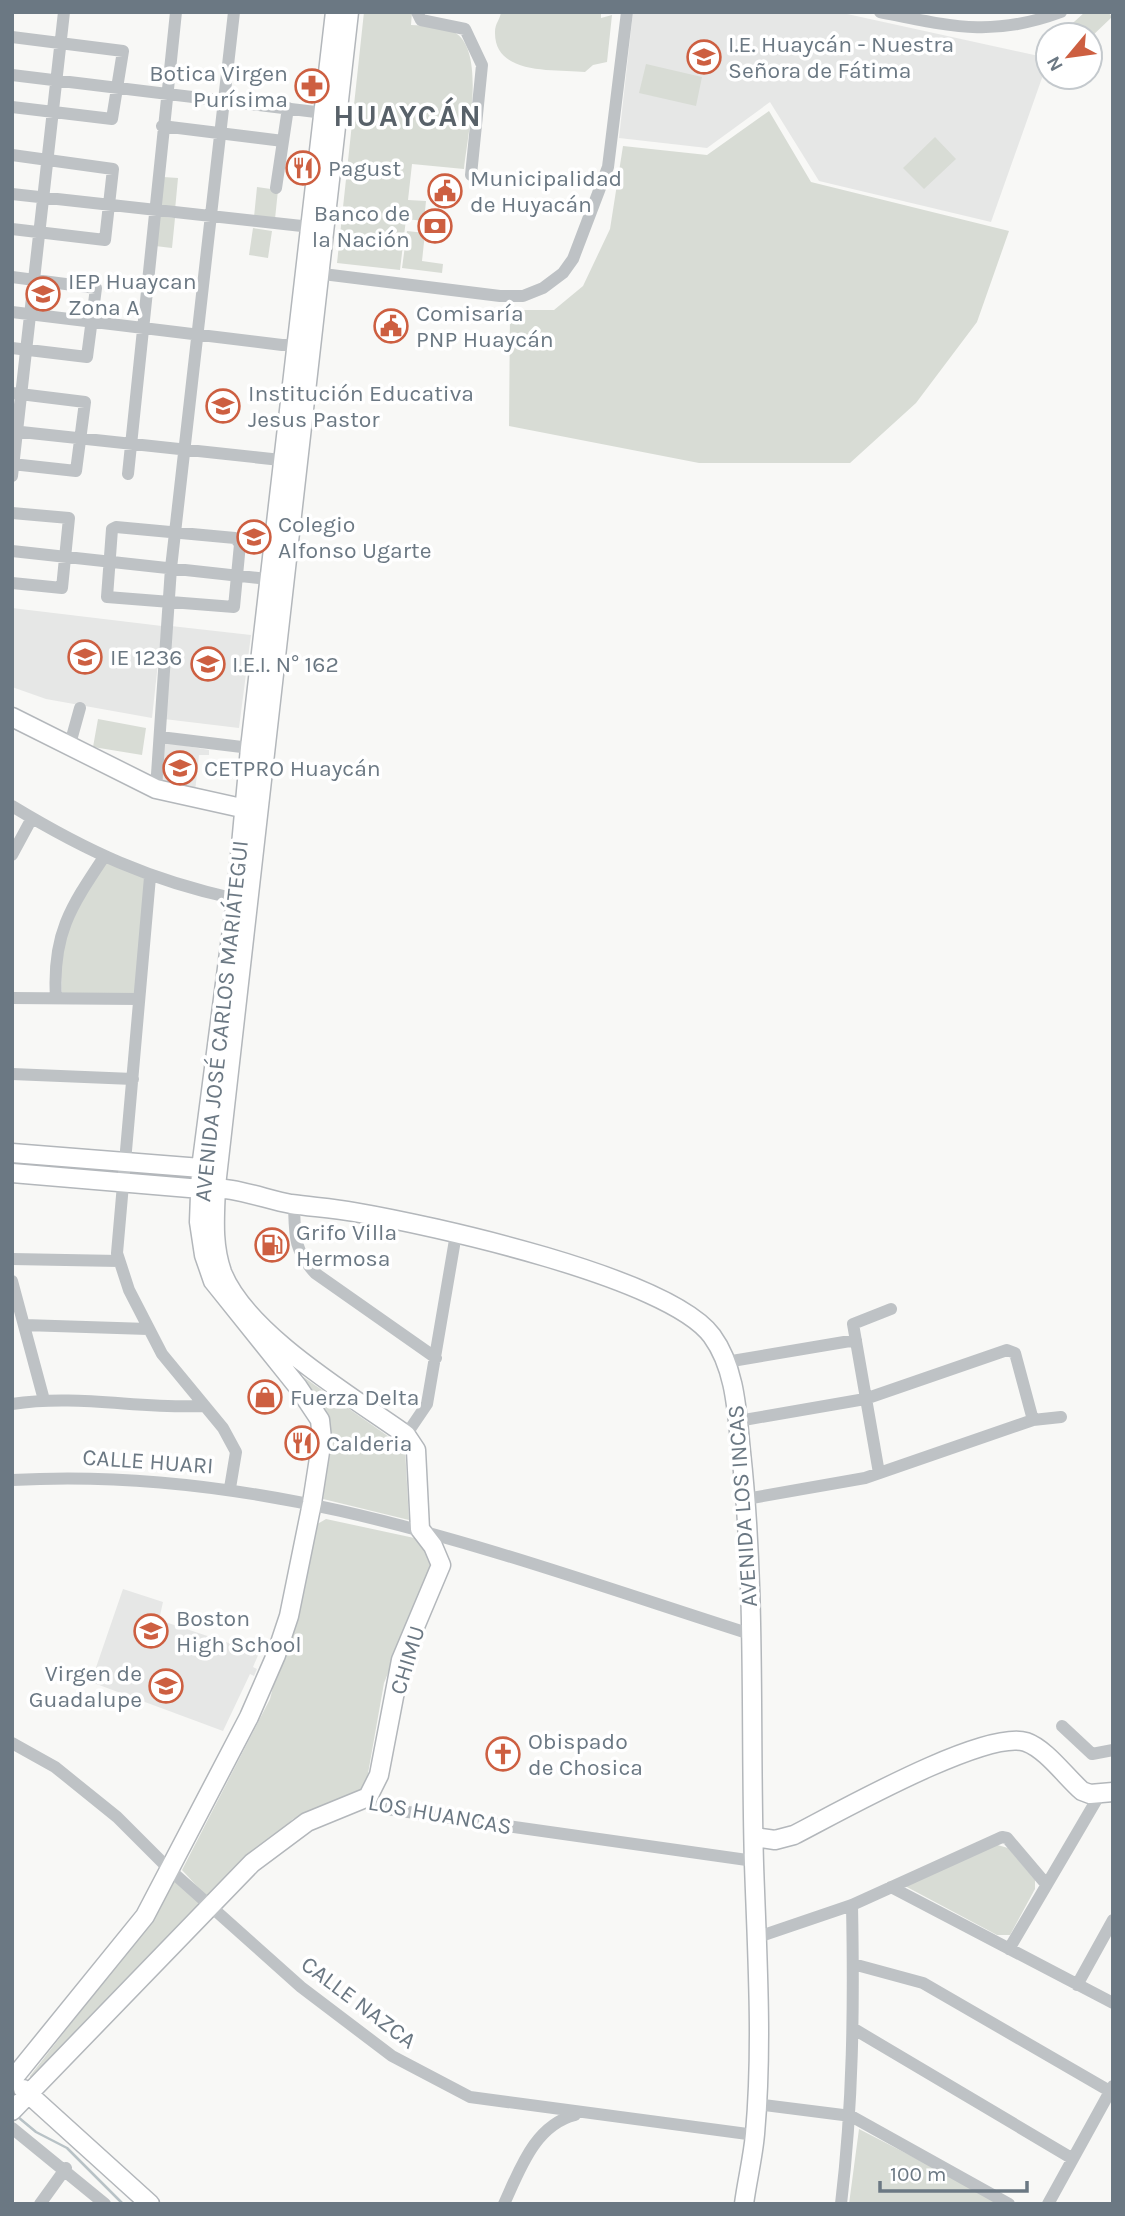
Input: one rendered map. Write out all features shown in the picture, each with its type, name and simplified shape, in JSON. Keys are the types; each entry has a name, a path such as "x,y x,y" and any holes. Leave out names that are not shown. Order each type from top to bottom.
{"main road":[{"name":"AVENIDA JOSÉ CARLOS MARIÁTEGUI","path":"313,272 311,227 335,12"},
{"name":"AVENIDA JOSÉ CARLOS MARIÁTEGUI","path":"12,2081 145,1916 233,1751 276,1655 289,1616 312,1503 322,1439 320,1420 298,1387 213,1281 204,1255 199,1222 208,1188 313,272 349,12"},
{"name":"AVENIDA JOSÉ CARLOS MARIÁTEGUI","path":"278,580 250,748 251,810 236,899 201,1168 208,1188 217,1252 223,1274 244,1305 269,1333 406,1435"},
{"path":"12,717 156,789 251,810"},
{"path":"12,1153 201,1168"},
{"name":"AVENIDA LOS INCAS","path":"12,1173 208,1188 354,1212 456,1234 551,1259 668,1301 694,1317 712,1336 726,1362 738,1421 746,1499 758,1937 755,2135 744,2204"},
{"path":"406,1435 416,1450 420,1529"},
{"name":"CHIMU","path":"368,1797 379,1775 401,1660 441,1565 433,1546 420,1529"},
{"path":"755,1837 775,1840 794,1835 945,1760 995,1742 1009,1741 1035,1746 1082,1791 1107,1793"},
{"name":"LOS HUANCAS","path":"31,2095 252,1863 278,1842 339,1807 368,1797"},
{"path":"12,2081 31,2095 150,2204"},
{"path":"12,2112 31,2095"}],"street":[{"path":"17,394 85,402 76,471 13,468 17,394 27,350 64,12"},
{"path":"128,474 162,126 176,12"},
{"path":"156,789 171,568 234,12"},
{"path":"417,12 421,20 465,29 482,65 471,175"},
{"path":"313,272 500,296 523,296 552,283 573,259 608,167 626,12"},
{"path":"880,12 951,18 999,29 1061,12"},
{"path":"12,37 123,51 112,120 12,107"},
{"path":"12,75 324,113"},
{"path":"276,188 288,108"},
{"path":"162,126 283,141"},
{"path":"12,155 113,169 105,240 12,229"},
{"path":"12,194 311,227"},
{"path":"12,277 96,288 87,357 12,348"},
{"path":"12,312 282,345 305,345"},
{"path":"15,431 292,461"},
{"path":"12,513 69,518 62,588 12,583"},
{"path":"114,527 235,538 240,544 232,609 107,597 108,561 114,527"},
{"path":"12,551 278,580"},
{"path":"70,744 80,708"},
{"path":"160,737 250,748"},
{"path":"12,806 104,857 150,877 236,899"},
{"path":"12,855 32,818"},
{"path":"56,998 57,946 65,923 104,857"},
{"path":"150,877 117,1253 148,1329 162,1354 223,1428 236,1452 230,1488"},
{"path":"12,998 139,999"},
{"path":"12,1074 133,1079"},
{"path":"294,1204 296,1244 303,1259 316,1273 436,1358"},
{"path":"406,1435 427,1404 456,1234"},
{"path":"12,1259 119,1261"},
{"path":"12,1281 44,1400"},
{"path":"878,1473 853,1324 891,1309"},
{"path":"24,1325 148,1329"},
{"path":"726,1362 856,1340"},
{"path":"738,1421 865,1399 1007,1350 1015,1353 1033,1420"},
{"path":"12,1404 44,1400 107,1401 161,1408 204,1406"},
{"path":"746,1499 878,1473 1033,1420 1061,1417"},
{"name":"CALLE HUARI","path":"12,1480 79,1476 230,1488 312,1503 420,1529 750,1634"},
{"path":"1062,1726 1092,1754 1113,1750"},
{"name":"CALLE NAZCA","path":"12,1743 55,1767 117,1817 170,1870 301,1987 392,2056 431,2079 470,2097 755,2135"},
{"path":"1009,1949 1046,1884 1107,1793"},
{"name":"LOS HUANCAS","path":"368,1797 387,1809 754,1861"},
{"path":"758,1937 852,1905 1002,1837 1007,1838 1046,1884"},
{"path":"891,1887 1113,2003"},
{"path":"841,2204 851,2116 854,2029 852,1905"},
{"path":"1077,1985 1113,1920"},
{"path":"853,1964 923,1983 1112,2090 1048,2204"},
{"path":"854,2029 1073,2159"},
{"path":"756,2104 851,2116 1009,2204"},
{"path":"504,2204 540,2135 558,2119 584,2113"},
{"path":"12,2128 66,2168 106,2204"},
{"path":"40,2204 66,2168"}],"shaded area":[{"path":"364,12 412,12 411,25 439,27 454,32 464,42 470,56 471,116 464,169 412,164 408,200 426,201 424,221 406,219 400,270 337,263"},
{"path":"501,12 601,12 601,18 612,15 607,62 593,65 585,72 543,70 515,63 504,56 497,46 495,29"},
{"path":"633,12 838,12 1034,55 1034,91 1037,91 991,222 819,181 770,102 707,148 619,138"},
{"path":"1085,12 1108,12 1112,17 1104,25 1104,21 1075,21"},
{"path":"646,64 702,77 696,106 639,93"},
{"path":"769,111 811,182 1009,231 977,322 916,403 850,463 699,463 509,426 510,310 554,310 583,286 610,229 623,146 707,155"},
{"path":"935,137 956,159 924,189 903,168"},
{"path":"163,177 178,178 175,210 159,209"},
{"path":"257,187 278,190 275,219 254,217"},
{"path":"157,216 175,218 172,248 155,246"},
{"path":"253,228 272,231 268,258 249,255"},
{"path":"407,231 425,233 422,261 443,264 442,273 402,268"},
{"name":"IE 1236","path":"12,608 162,626 152,718 46,699 12,687"},
{"name":"I.E.I. N° 162","path":"171,626 251,635 239,728 164,719"},
{"path":"98,719 146,728 142,755 93,747"},
{"name":"CETPRO Huaycán","path":"164,742 209,750 209,755 199,755 195,792 160,782"},
{"path":"106,861 148,880 136,996 62,995 66,939 78,909"},
{"path":"292,1369 405,1448 409,1520 323,1499 330,1435 326,1422"},
{"path":"326,1519 419,1539 432,1559 431,1568 384,1683 367,1779 362,1789 293,1819 214,1897 205,1895 182,1870 270,1699 314,1526"},
{"path":"123,1589 163,1602 159,1620 259,1653 253,1667 257,1669 254,1676 250,1674 223,1731 91,1682"},
{"path":"994,1844 1008,1848 1035,1880 1035,1889 1010,1935 997,1935 905,1886"},
{"path":"174,1878 210,1911 31,2084 30,2076 112,1971"},
{"path":"859,2129 1004,2204 849,2204"}],"waterway":[{"path":"18,2117 36,2132 67,2148 123,2204"}],"place":[{"name":"I.E. Huaycán - Nuestra Señora de Fátima","path":"704,57"},
{"name":"Botica Virgen Purísima","path":"312,86"},
{"name":"Pagust","path":"303,168"},
{"name":"Municipalidad de Huyacán","path":"445,191"},
{"name":"Banco de la Nación","path":"435,226"},
{"name":"IEP Huaycan Zona A","path":"43,294"},
{"name":"Comisaría PNP Huaycán","path":"391,326"},
{"name":"Institución Educativa Jesus Pastor","path":"223,406"},
{"name":"Colegio Alfonso Ugarte","path":"254,537"},
{"name":"IE 1236","path":"85,657"},
{"name":"I.E.I. N° 162","path":"208,664"},
{"name":"CETPRO Huaycán","path":"180,768"},
{"name":"Grifo Villa Hermosa","path":"272,1245"},
{"name":"Fuerza Delta","path":"265,1397"},
{"name":"Calderia","path":"302,1443"},
{"name":"Boston High School","path":"151,1631"},
{"name":"Virgen de Guadalupe","path":"166,1686"},
{"name":"Obispado de Chosica","path":"503,1754"}],"district":[{"name":"HUAYCÁN","path":"408,116"}]}
